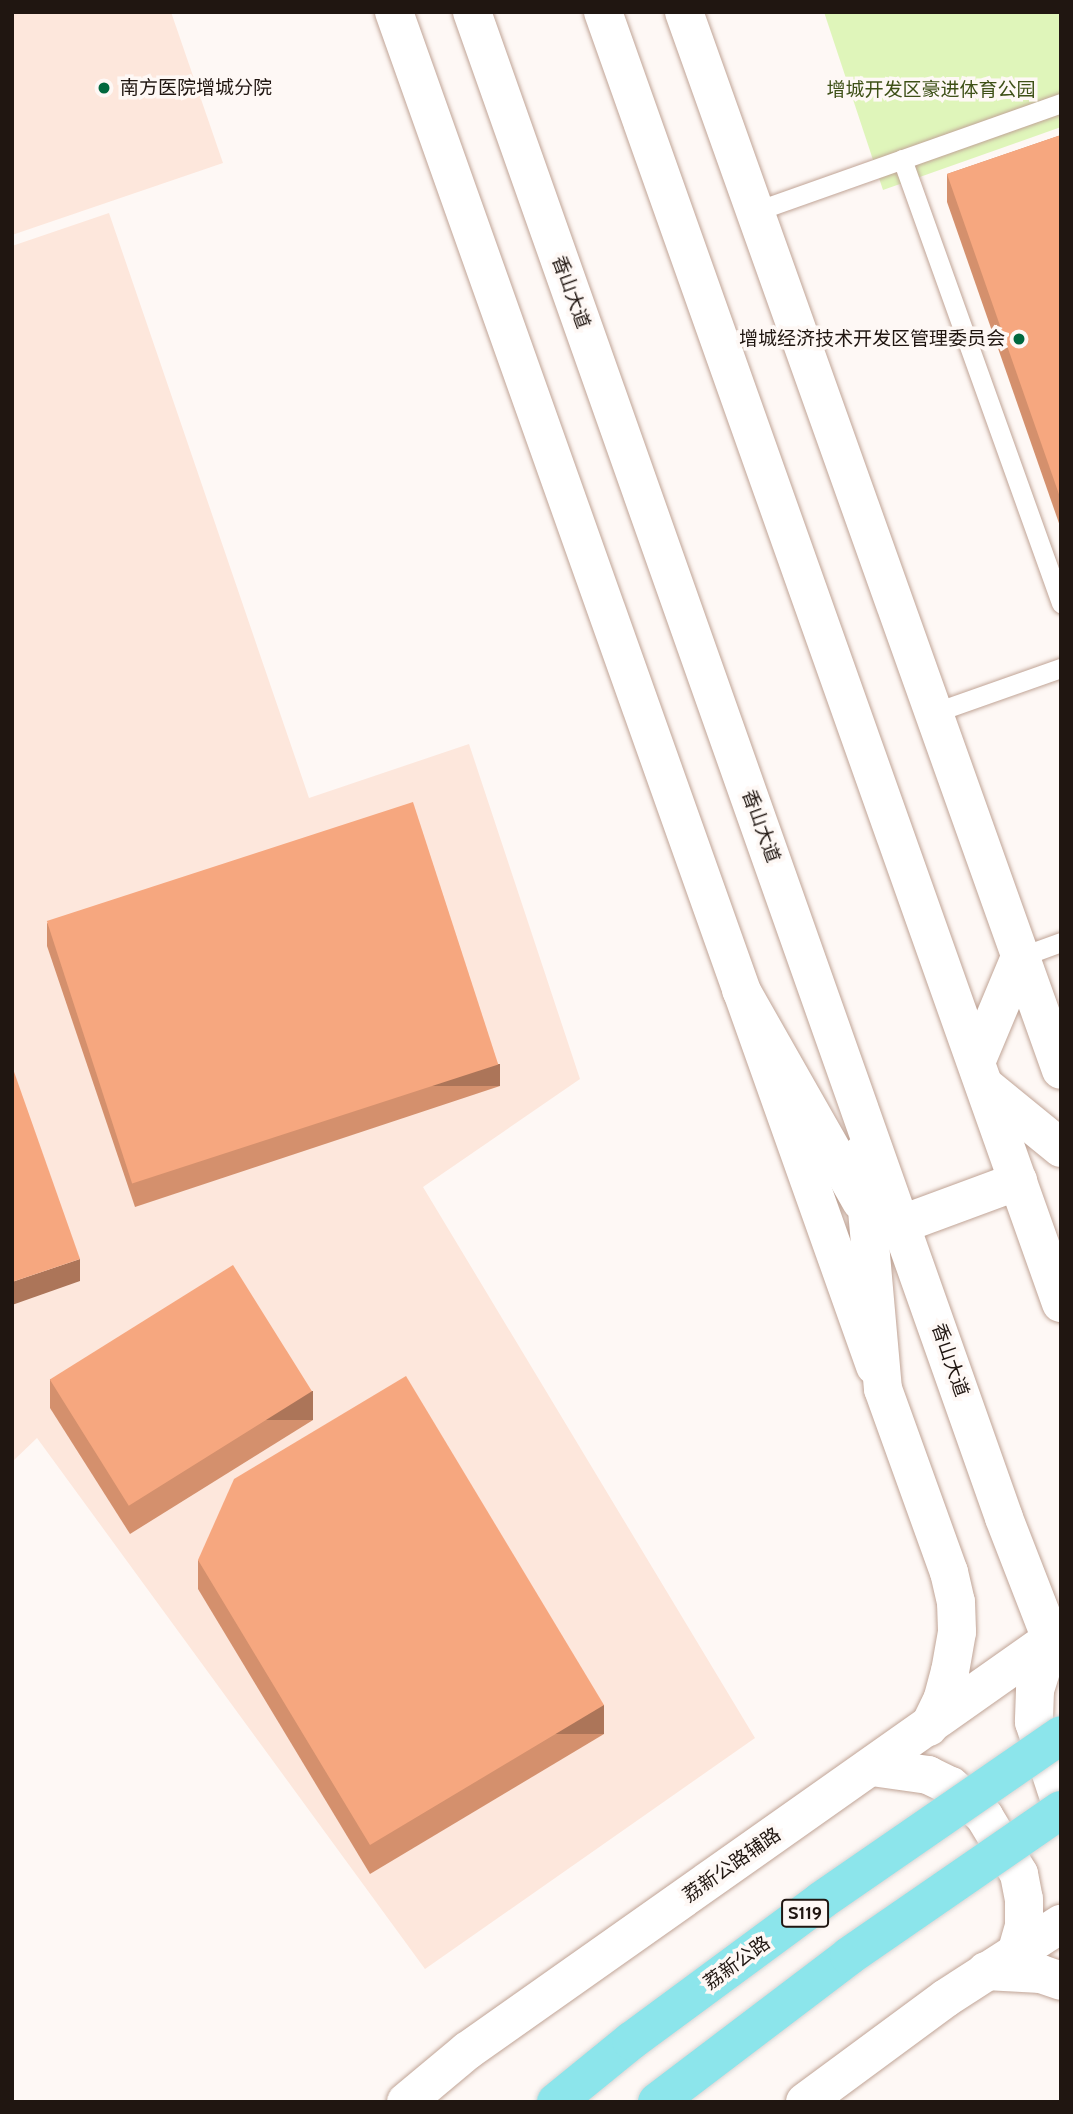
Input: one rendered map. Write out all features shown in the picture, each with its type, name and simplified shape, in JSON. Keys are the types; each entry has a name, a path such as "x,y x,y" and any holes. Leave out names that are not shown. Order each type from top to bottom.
{"main road":[{"path":"394,12 949,1572 956,1602 957,1632 942,1700 929,1727"},
{"name":"香山大道","path":"472,12 857,1096 885,1218 948,1354 1004,1518 1057,1641"},
{"path":"603,12 1061,1303"},
{"path":"684,12 1061,1070"},
{"path":"981,1073 1020,957"},
{"path":"741,989 885,1218 883,1389"},
{"path":"981,1073 1061,1148"},
{"path":"885,1218 1018,1181"},
{"path":"1057,1641 1035,1690 1034,1721 1061,1804"},
{"name":"荔新公路辅路","path":"406,2102 467,2051 929,1727 1057,1641"},
{"name":"荔新公路","path":"556,2102 631,2042 822,1900 1061,1735"},
{"path":"872,1767 928,1775 951,1786 984,1816 1019,1874 1024,1899 1024,1926 1002,1961"},
{"path":"657,2102 849,1956 1061,1810"},
{"path":"804,2102 1002,1961 1061,1924"},
{"path":"1002,1961 1061,1981"}],"lane":[{"path":"756,211 1061,103"},
{"path":"902,159 1061,603"},
{"path":"933,713 1061,668"},
{"path":"1020,957 1061,942"}],"shaded area":[{"name":"南方医院增城分院","path":"12,12 171,12 223,163 12,235"},
{"path":"109,213 309,798 469,744 580,1079 423,1187 755,1738 425,1969 37,1438 12,1462 12,246"}],"green space":[{"name":"增城开发区豪进体育公园","path":"824,12 1061,12 1061,127 883,190"}],"building":[{"path":"1061,135 1061,500 947,174"},
{"path":"413,802 498,1064 132,1183 47,921"},
{"path":"12,1066 80,1259 12,1282"},
{"path":"233,1265 312,1391 129,1506 50,1379"},
{"path":"406,1376 604,1705 370,1845 198,1560 234,1479"}],"place":[{"name":"南方医院增城分院","path":"104,88"},
{"name":"增城经济技术开发区管理委员会","path":"1019,339"}]}
